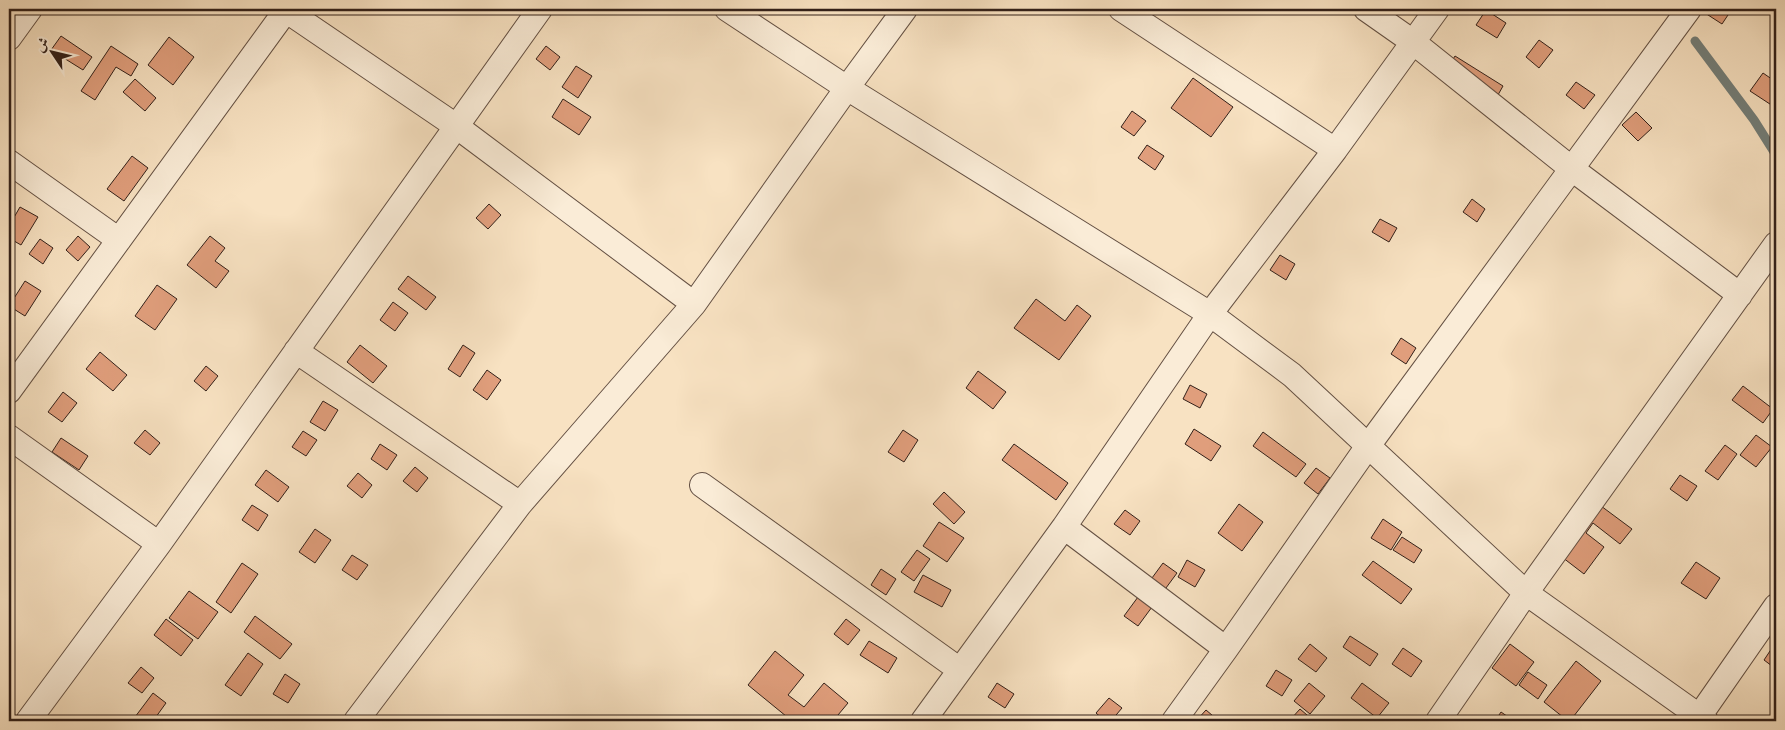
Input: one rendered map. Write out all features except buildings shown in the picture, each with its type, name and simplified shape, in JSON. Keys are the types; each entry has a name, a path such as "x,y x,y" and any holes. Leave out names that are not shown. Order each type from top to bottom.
{"street":[{"path":"9,38 30,9"},
{"path":"9,391 286,9 456,126 694,304"},
{"path":"28,721 159,544 540,9"},
{"path":"727,9 847,88 1210,314 1292,375 1526,593 1700,719 1776,606"},
{"path":"356,721 520,504 694,304 905,9"},
{"path":"1122,9 1335,150"},
{"path":"1366,9 1413,42 1572,169 1740,295"},
{"path":"923,721 1064,527 1210,314 1335,150 1437,9"},
{"path":"1174,721 1368,446 1689,9"},
{"path":"9,162 119,240"},
{"path":"1438,721 1526,593 1776,244"},
{"path":"296,351 520,504"},
{"path":"9,436 159,544"},
{"path":"702,484 960,670"},
{"path":"1064,527 1226,649"}],"waterway":[{"path":"1695,41 1754,120 1776,155"}]}
